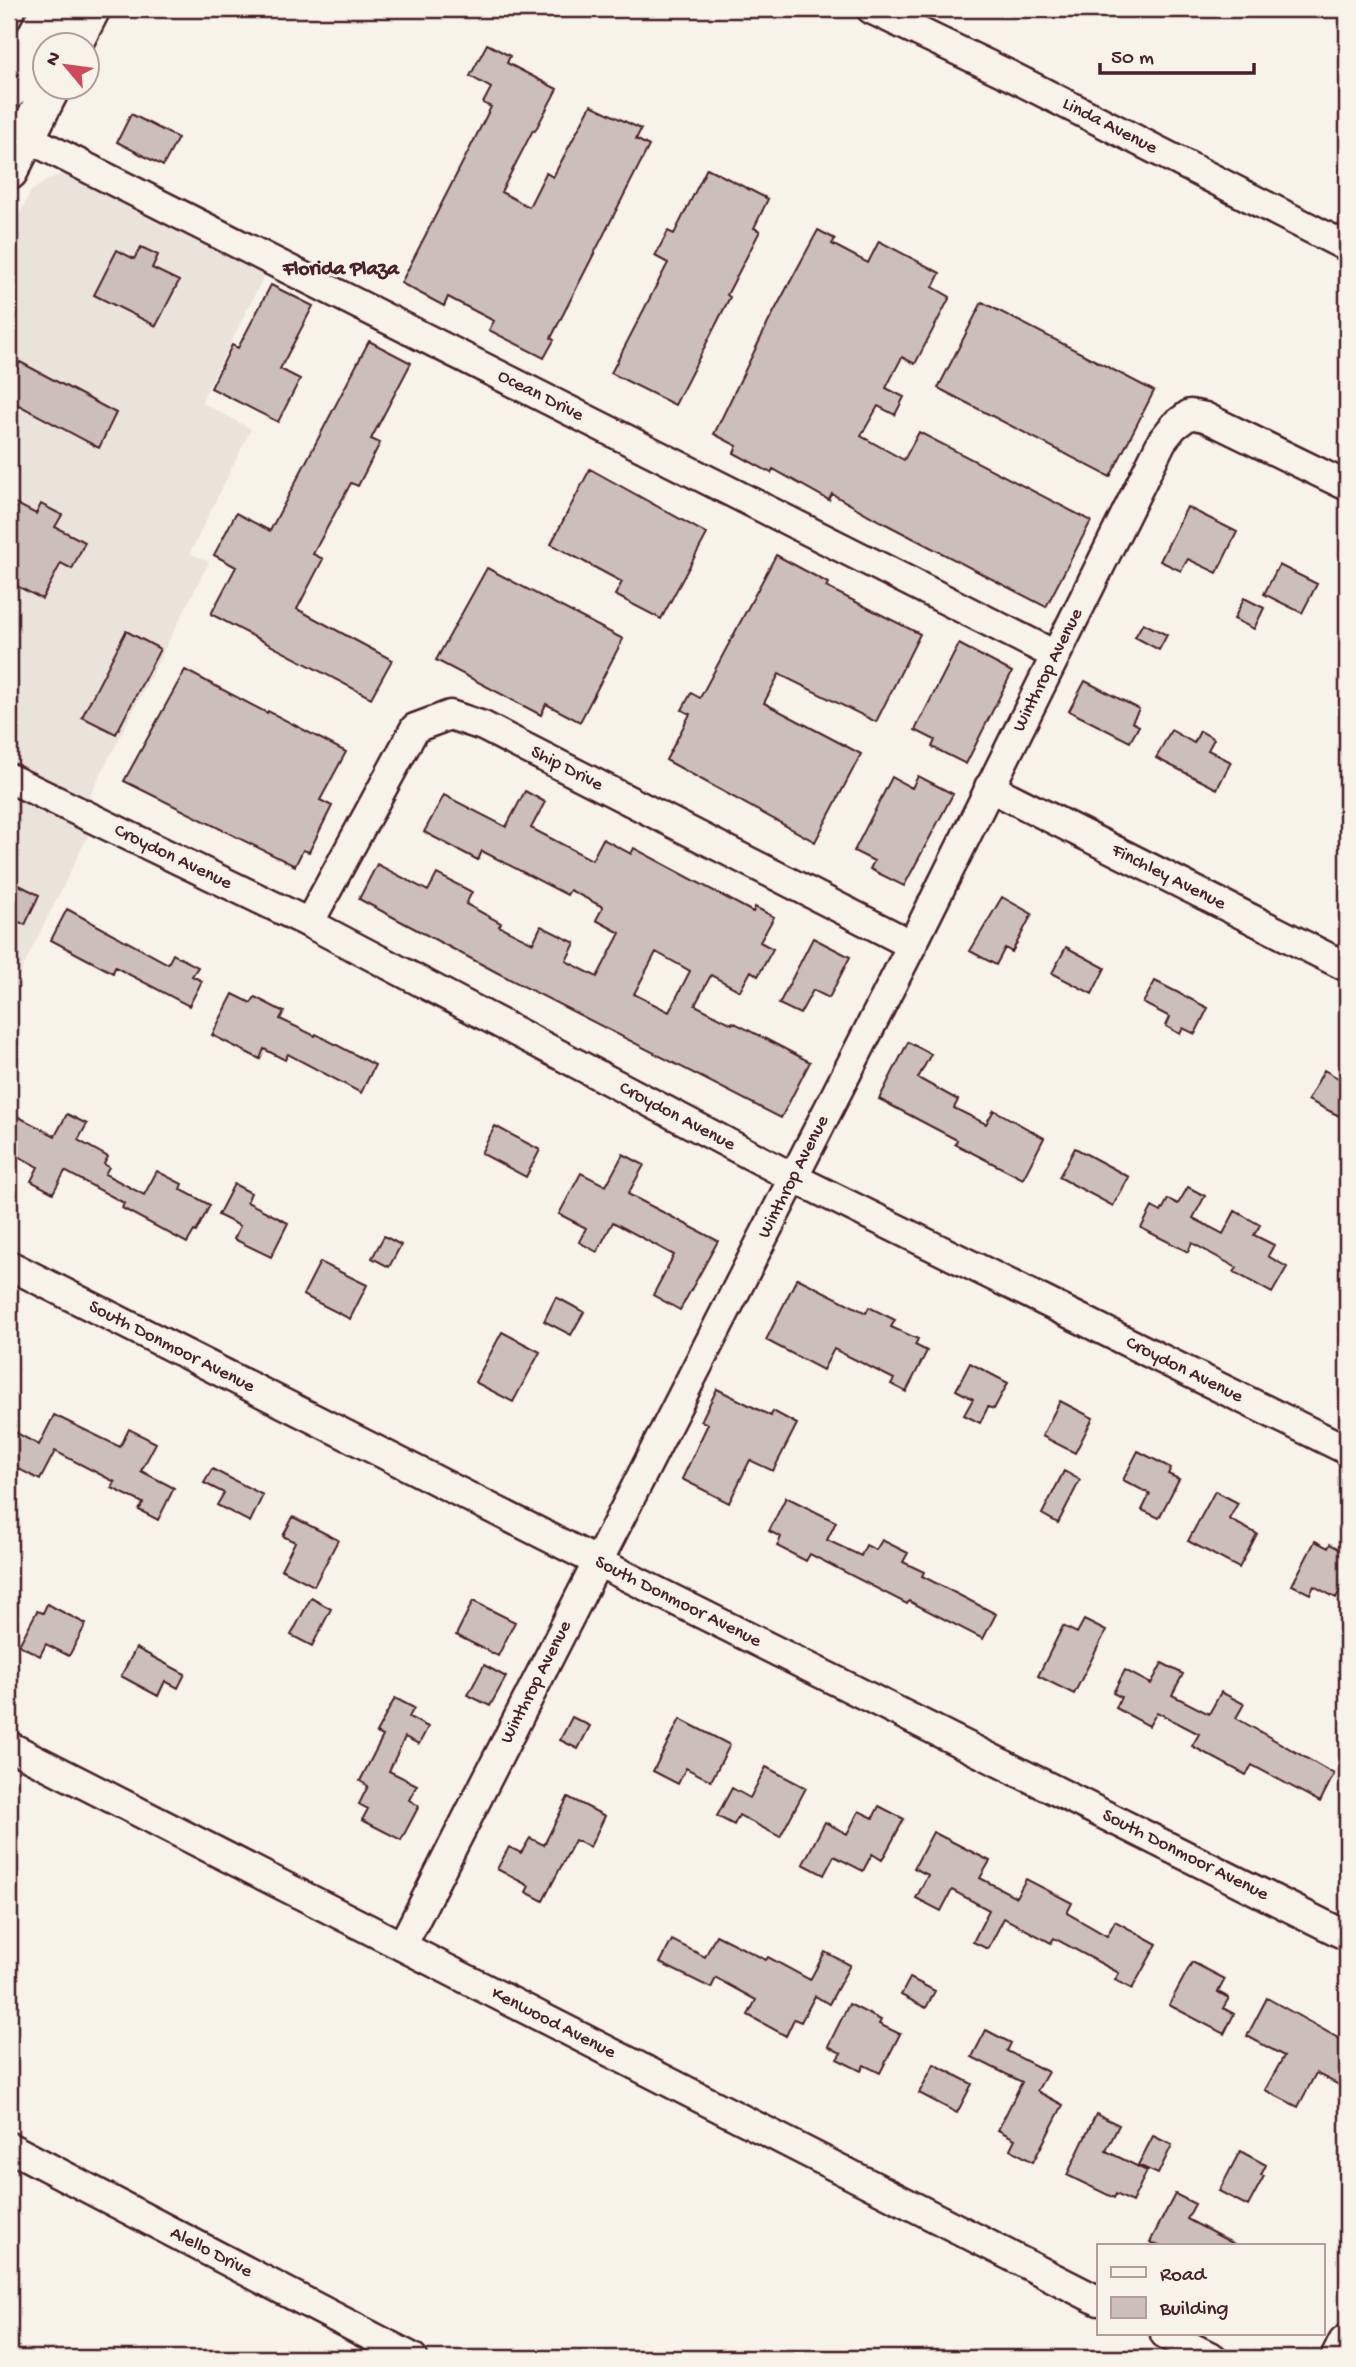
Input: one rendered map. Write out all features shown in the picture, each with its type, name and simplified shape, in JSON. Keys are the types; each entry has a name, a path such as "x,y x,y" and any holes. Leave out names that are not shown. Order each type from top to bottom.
{"main road":[{"path":"9,90 50,9"},
{"path":"79,32 91,9"},
{"path":"9,171 44,102"},
{"path":"1340,2358 1347,2344"}],"street":[{"name":"Linda Avenue","path":"871,9 1009,75 1347,247"},
{"name":"Ocean Drive","path":"26,137 1055,655"},
{"name":"Winthrop Avenue","path":"402,1946 912,945 1162,441 1174,426 1190,414 1218,421 1347,486"},
{"name":"Ship Drive","path":"309,923 415,728 450,715 483,726 912,945"},
{"name":"Croydon Avenue","path":"9,778 309,923 794,1178 1347,1450"},
{"name":"Finchley Avenue","path":"989,787 1347,967"},
{"name":"South Donmoor Avenue","path":"9,1265 1347,1936"},
{"name":"Kenwood Avenue","path":"9,1746 1097,2300"},
{"name":"Alello Drive","path":"9,2147 413,2358"},
{"path":"1168,2336 1213,2358"}],"shaded area":[{"path":"77,173 268,268 201,402 251,429 190,553 209,562 85,805 9,766 9,236 31,191 54,176"},
{"path":"9,791 89,834 9,995"}],"building":[{"path":"487,44 510,56 507,63 557,89 501,192 529,207 546,173 553,177 591,105 641,129 636,139 649,146 551,338 554,340 544,358 489,330 494,321 448,297 444,306 401,283 491,107 483,103 491,88 470,76"},
{"path":"131,114 178,138 163,166 117,142"},
{"path":"707,168 768,199 754,228 760,231 675,405 611,373 668,263 655,256 668,231 674,234"},
{"path":"818,230 835,239 832,244 868,263 879,241 940,273 933,287 950,297 915,364 902,357 886,388 904,397 895,415 878,406 861,436 904,460 919,432 1091,521 1046,607 832,494 829,500 773,469 771,473 734,453 737,446 714,434 769,321"},
{"path":"141,247 158,255 152,268 179,281 156,326 94,295 117,250 134,259"},
{"path":"271,285 313,306 280,369 300,379 278,422 211,388 232,345 238,348"},
{"path":"982,302 1154,391 1110,477 938,388"},
{"path":"369,341 411,363 371,439 380,443 358,486 351,483 313,554 323,559 297,609 392,660 371,698 211,614 236,567 214,555 236,513 270,531"},
{"path":"20,362 116,413 99,448 9,400 9,384"},
{"path":"590,469 707,534 661,619 615,595 622,582 551,544"},
{"path":"9,500 36,514 41,504 62,515 55,527 85,542 72,569 61,563 42,599 9,582"},
{"path":"1187,507 1237,532 1217,573 1188,559 1181,571 1160,561"},
{"path":"776,555 828,583 826,587 920,634 876,722 779,674 764,703 861,754 815,842 666,760 690,714 682,710 691,693 700,698"},
{"path":"1279,565 1317,584 1302,613 1264,594"},
{"path":"487,568 623,639 580,722 546,704 541,715 436,660"},
{"path":"1244,598 1264,608 1254,629 1234,619"},
{"path":"1143,623 1167,635 1159,650 1135,637"},
{"path":"126,631 160,649 116,734 82,717"},
{"path":"959,644 1012,672 966,764 932,747 935,740 915,730"},
{"path":"185,670 346,752 320,800 332,806 309,852 303,850 295,866 124,781"},
{"path":"1085,681 1139,709 1132,722 1139,726 1130,742 1069,711"},
{"path":"1171,730 1194,743 1200,731 1214,739 1208,750 1231,762 1217,789 1156,758"},
{"path":"918,776 953,794 904,886 870,869 874,861 854,851 892,777 912,788"},
{"path":"525,791 545,802 531,828 592,860 603,839 631,854 634,848 753,912 755,907 774,917 760,942 773,949 758,976 751,971 740,991 711,975 695,1005 810,1062 781,1118 359,899 377,864 428,891 437,874 472,892 466,904 501,923 499,926 533,943 541,926 575,943 566,961 597,977 620,933 596,920 603,907 570,890 567,895 482,851 478,860 424,832 444,795 506,827","holes":["656,952 690,971 669,1012 634,994"]},
{"path":"9,880 39,895 25,925 9,917"},
{"path":"1002,897 1032,914 1012,952 1005,948 996,965 970,951"},
{"path":"67,909 168,964 173,954 198,967 192,976 202,981 189,1006 115,967 113,973 51,940"},
{"path":"813,938 850,957 829,998 813,990 800,1014 779,1004"},
{"path":"1066,947 1105,968 1092,994 1052,973"},
{"path":"1155,981 1208,1008 1195,1034 1183,1028 1180,1034 1166,1026 1170,1017 1143,1003"},
{"path":"233,994 251,1003 255,997 284,1012 280,1019 315,1036 316,1034 375,1065 361,1093 288,1054 285,1060 264,1049 260,1059 212,1035"},
{"path":"908,1042 931,1054 918,1078 958,1100 954,1108 986,1124 994,1110 1044,1138 1023,1179 955,1144 957,1140 879,1099"},
{"path":"1324,1070 1347,1083 1347,1120 1308,1100"},
{"path":"9,1112 55,1136 67,1114 87,1124 78,1140 108,1157 104,1164 109,1167 105,1174 144,1195 157,1171 182,1184 180,1189 210,1205 196,1232 194,1231 187,1243 122,1208 124,1203 65,1171 53,1193 31,1181 38,1167 9,1151"},
{"path":"495,1126 540,1150 526,1177 481,1153"},
{"path":"1075,1148 1129,1177 1113,1206 1059,1177"},
{"path":"623,1154 644,1165 628,1194 718,1241 680,1310 653,1295 674,1255 613,1222 597,1252 579,1242 586,1228 559,1214 581,1173 606,1186"},
{"path":"234,1184 251,1193 247,1202 288,1223 271,1257 234,1239 240,1226 218,1215"},
{"path":"1188,1187 1205,1196 1193,1218 1223,1234 1235,1211 1260,1225 1254,1235 1274,1245 1268,1256 1287,1267 1272,1293 1234,1272 1237,1268 1192,1243 1188,1252 1141,1228 1152,1207 1161,1212 1168,1199 1178,1204"},
{"path":"384,1236 401,1245 389,1267 372,1258"},
{"path":"320,1262 367,1285 350,1319 303,1295"},
{"path":"797,1278 866,1313 869,1307 895,1320 891,1327 918,1339 915,1345 927,1351 906,1392 891,1384 894,1379 834,1349 823,1370 766,1340"},
{"path":"556,1297 584,1312 571,1335 544,1321"},
{"path":"502,1332 540,1352 513,1402 475,1382"},
{"path":"970,1363 1008,1383 994,1409 988,1407 980,1423 964,1415 973,1399 956,1390"},
{"path":"717,1389 771,1416 773,1411 797,1424 773,1471 750,1460 729,1503 682,1479 708,1424 701,1421"},
{"path":"1060,1401 1093,1418 1075,1453 1042,1436"},
{"path":"54,1415 120,1447 129,1429 156,1443 141,1471 174,1488 158,1520 139,1510 143,1503 112,1488 115,1482 55,1451 40,1480 9,1464 9,1429 39,1445"},
{"path":"1138,1451 1171,1468 1168,1474 1179,1479 1159,1518 1142,1510 1150,1494 1123,1480"},
{"path":"212,1469 263,1495 250,1522 217,1505 224,1493 204,1483"},
{"path":"1064,1471 1080,1480 1058,1523 1042,1514"},
{"path":"1215,1491 1238,1503 1229,1519 1257,1534 1239,1568 1188,1541"},
{"path":"786,1497 836,1522 827,1540 861,1556 866,1545 876,1550 882,1540 908,1553 903,1562 924,1572 922,1576 996,1614 983,1639 909,1601 907,1604 810,1554 806,1561 777,1546 781,1537 769,1531"},
{"path":"293,1517 338,1540 314,1586 281,1569 295,1542 283,1536"},
{"path":"1315,1541 1328,1548 1330,1544 1347,1553 1347,1577 1336,1598 1314,1586 1310,1594 1292,1585"},
{"path":"311,1598 331,1609 312,1646 291,1635"},
{"path":"473,1601 515,1622 498,1656 456,1635"},
{"path":"47,1604 86,1624 69,1656 46,1644 40,1656 19,1645 37,1611 43,1613"},
{"path":"1084,1620 1106,1631 1074,1694 1038,1676 1063,1626 1077,1633"},
{"path":"136,1648 185,1674 178,1688 165,1681 158,1696 121,1676"},
{"path":"1162,1663 1183,1674 1172,1695 1209,1714 1221,1692 1244,1704 1236,1718 1334,1774 1320,1802 1252,1765 1246,1775 1192,1746 1199,1734 1157,1712 1149,1726 1116,1708 1121,1697 1113,1693 1125,1670 1151,1684"},
{"path":"484,1665 506,1677 490,1706 468,1695"},
{"path":"395,1698 414,1708 409,1717 428,1727 419,1744 405,1737 389,1771 417,1785 409,1800 419,1806 401,1840 362,1820 368,1809 359,1804 368,1786 360,1781 383,1736 376,1733"},
{"path":"572,1717 590,1726 578,1749 560,1740"},
{"path":"680,1719 730,1745 711,1781 686,1768 678,1784 653,1771"},
{"path":"766,1767 806,1788 780,1837 739,1815 734,1825 717,1816 732,1788 750,1798"},
{"path":"568,1797 605,1816 590,1847 575,1840 543,1901 526,1892 529,1886 497,1869 509,1847 521,1853 530,1838 544,1845"},
{"path":"879,1806 904,1819 882,1860 872,1854 863,1871 834,1856 824,1875 803,1864 825,1822 847,1834 859,1811 873,1818"},
{"path":"933,1832 990,1861 980,1878 1016,1897 1026,1879 1072,1903 1067,1913 1107,1936 1115,1921 1157,1944 1132,1989 1115,1980 1119,1973 1054,1938 1051,1943 1004,1918 988,1949 973,1942 989,1910 952,1890 941,1911 916,1898 928,1875 914,1868"},
{"path":"716,1935 766,1960 768,1957 810,1980 825,1952 850,1965 829,2004 815,1996 801,2022 794,2019 786,2036 748,2015 756,2000 716,1978 711,1988 660,1963 672,1940 705,1957"},
{"path":"1192,1962 1225,1979 1218,1992 1229,1998 1223,2008 1234,2014 1224,2034 1169,2005"},
{"path":"910,1978 935,1991 926,2008 901,1995"},
{"path":"1267,1998 1347,2043 1347,2071 1339,2085 1316,2073 1298,2107 1265,2090 1284,2056 1247,2036"},
{"path":"849,2004 881,2020 879,2024 900,2034 880,2073 864,2065 861,2071 837,2059 841,2053 828,2046"},
{"path":"986,2030 1011,2043 1007,2051 1048,2072 1037,2091 1063,2105 1033,2162 1010,2149 1015,2139 998,2130 1022,2082 972,2057"},
{"path":"934,2064 972,2084 957,2113 919,2093"},
{"path":"1096,2114 1119,2125 1106,2151 1147,2171 1132,2202 1116,2194 1114,2198 1067,2175"},
{"path":"1153,2136 1172,2145 1158,2174 1138,2165"},
{"path":"1240,2151 1266,2165 1261,2175 1264,2176 1248,2206 1219,2191"},
{"path":"1175,2194 1195,2204 1187,2219 1234,2244 1154,2244 1150,2242"}],"district":[{"name":"Florida Plaza","path":"341,270"}]}
